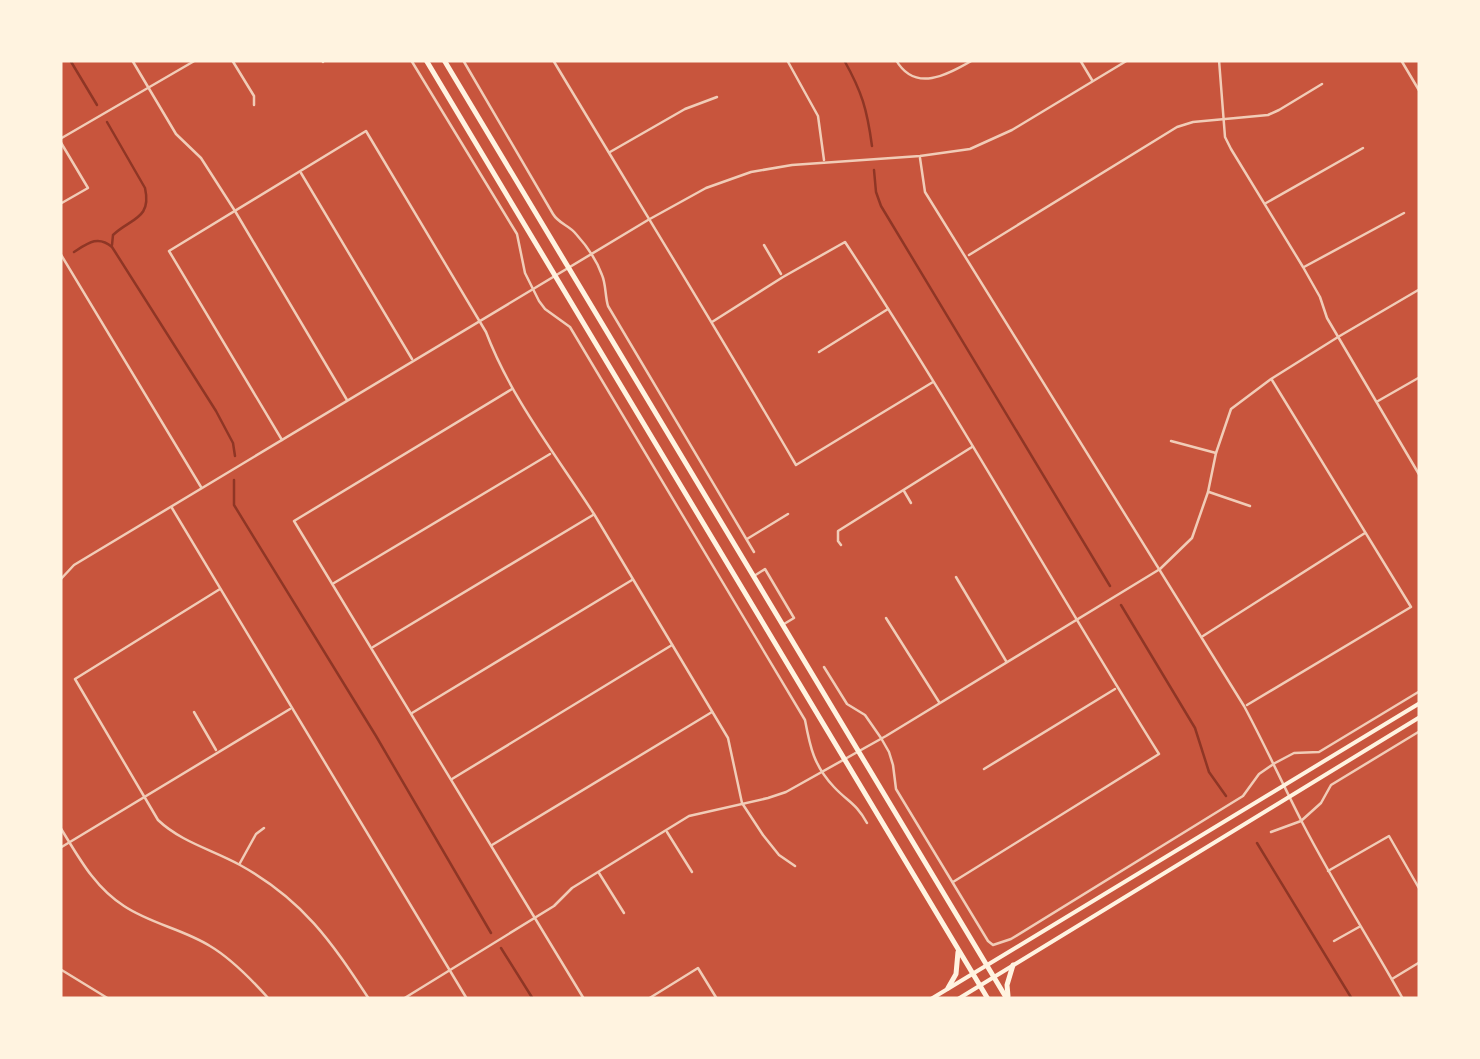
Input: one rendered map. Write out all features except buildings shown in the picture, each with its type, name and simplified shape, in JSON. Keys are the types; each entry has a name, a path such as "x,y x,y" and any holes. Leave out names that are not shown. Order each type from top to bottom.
{"main road":[{"path":"426,60 988,999"},
{"path":"444,60 1008,999"},
{"path":"931,999 1420,703"},
{"path":"958,999 1420,717"},
{"path":"948,988 956,974 958,949"},
{"path":"1008,999 1012,965"}],"street":[{"path":"132,60 176,134 201,158 235,211 348,401"},
{"path":"60,204 88,188 60,140 196,60"},
{"path":"232,60 254,96 254,104"},
{"path":"411,60 517,234 521,259 533,290 545,309 570,328 795,703 805,720 809,744 820,770 836,790 858,807 867,823"},
{"path":"462,60 553,214 579,236 591,255 604,279 608,306 754,552"},
{"path":"553,60 796,465 935,382"},
{"path":"787,60 818,116 824,163"},
{"path":"896,60 906,75 916,79 937,77 973,60"},
{"path":"1080,60 1092,81"},
{"path":"60,580 74,564 706,188 778,167 970,149 989,142 1128,60"},
{"path":"1219,60 1230,149 1320,297 1327,318 1420,476"},
{"path":"1401,60 1420,92"},
{"path":"967,256 1177,127 1268,115 1322,84"},
{"path":"608,152 685,109 717,97"},
{"path":"282,440 169,251 366,131 486,332 494,356 513,389 594,514 728,738 742,803 763,835 794,866"},
{"path":"1264,203 1363,148"},
{"path":"920,156 925,192 1244,706 1328,871 1403,999"},
{"path":"300,171 414,361"},
{"path":"1303,268 1404,213"},
{"path":"712,322 845,242 935,382 1159,754 953,882"},
{"path":"764,246 783,277"},
{"path":"60,252 202,488"},
{"path":"403,999 554,906 572,888 689,816 786,792 940,704 1160,569 1192,538 1231,408 1338,337 1420,289"},
{"path":"820,352 889,309"},
{"path":"1377,402 1420,377"},
{"path":"1244,706 1411,607 1272,379"},
{"path":"513,389 294,521 584,999"},
{"path":"1171,441 1216,453"},
{"path":"840,545 838,531 973,446"},
{"path":"332,584 552,452"},
{"path":"903,490 911,503"},
{"path":"1208,492 1250,506"},
{"path":"171,507 467,999"},
{"path":"371,648 594,514"},
{"path":"746,540 788,514"},
{"path":"1202,636 1366,532"},
{"path":"754,576 765,569 794,618 783,625"},
{"path":"956,576 1006,662"},
{"path":"411,714 632,580"},
{"path":"220,588 75,680 158,820 169,830 272,884 317,924 368,999"},
{"path":"886,618 940,704"},
{"path":"451,780 672,645"},
{"path":"824,666 847,704 870,720 881,738 893,765 896,788 994,945 1011,940 1243,796 1259,774 1275,763 1294,752 1320,752 1420,691"},
{"path":"984,769 1117,687"},
{"path":"60,848 292,708"},
{"path":"491,846 712,711"},
{"path":"194,712 218,752"},
{"path":"1271,832 1302,822 1331,785 1420,731"},
{"path":"60,827 105,891 124,906 210,945 268,999"},
{"path":"240,864 256,834 264,828"},
{"path":"667,830 692,872"},
{"path":"1328,871 1389,836 1420,890"},
{"path":"598,872 624,914"},
{"path":"1334,941 1360,926"},
{"path":"1392,979 1420,962"},
{"path":"648,999 698,968 717,999"},
{"path":"60,970 110,999"}],"waterway":[{"path":"70,60 97,105"},
{"path":"844,60 863,101 872,146"},
{"path":"107,122 145,188 146,198 143,212 113,235 112,245"},
{"path":"874,170 881,206 1110,586"},
{"path":"74,252 98,241 112,247 216,411 233,443 235,456"},
{"path":"234,480 234,505 491,933"},
{"path":"1121,605 1195,728 1209,772 1226,796"},
{"path":"1257,843 1352,999"},
{"path":"501,948 533,999"}]}
